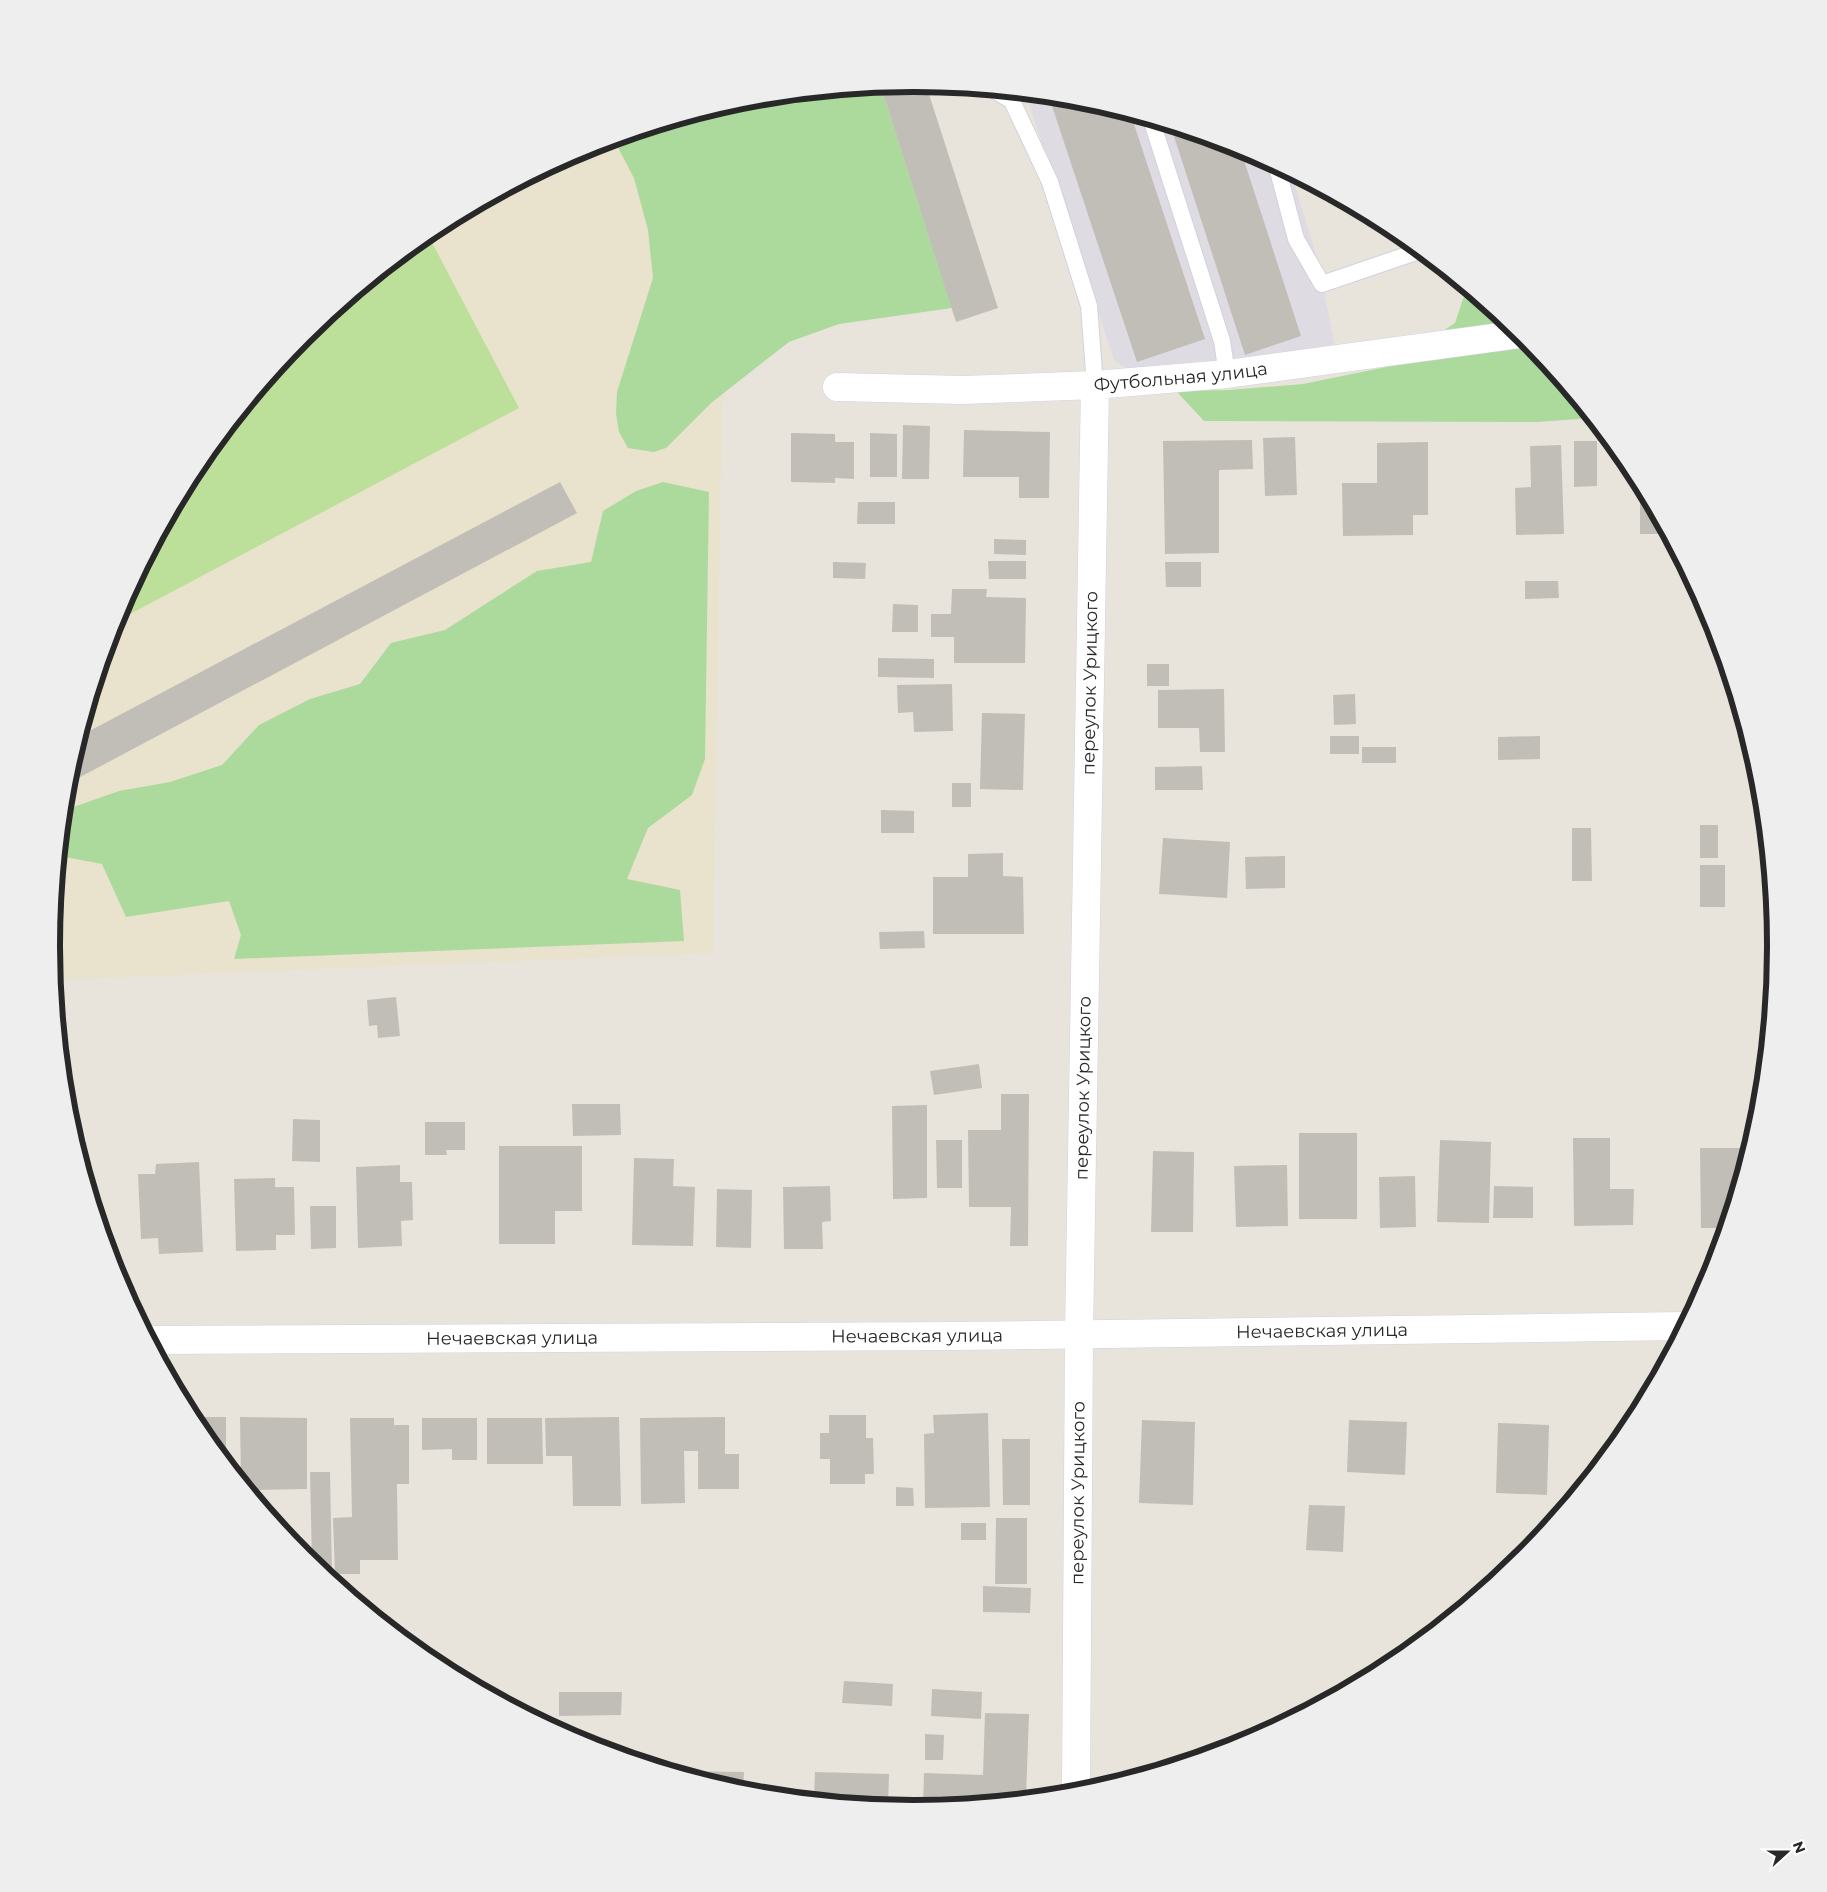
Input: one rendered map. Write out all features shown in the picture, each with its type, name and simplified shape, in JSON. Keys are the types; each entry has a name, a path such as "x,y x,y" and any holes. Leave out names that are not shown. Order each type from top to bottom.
{"street":[{"name":"Футбольная улица","path":"837,387 963,390 1095,385 1227,374 1510,335"},
{"name":"переулок Урицкого","path":"1076,1784 1079,1334 1095,385"},
{"name":"Нечаевская улица","path":"157,1340 956,1336 1677,1326"}],"lane":[{"path":"1013,99 1050,182 1089,306 1095,385"},
{"path":"1154,128 1222,341 1227,374"},
{"path":"1279,175 1296,239 1322,284 1412,253"}],"shaded area":[{"path":"1028,100 1080,109 1188,138 1240,157 1294,183 1318,261 1335,346 1136,375 1114,360"},
{"path":"748,109 789,147 722,403 713,953 61,980 60,946 62,890 67,835 76,779 89,725 105,672 125,619 174,519 236,426 310,342 351,304 439,236 487,207 587,157 639,138"}],"green space":[{"path":"883,93 952,308 839,324 789,342 711,403 666,448 654,452 628,448 619,432 616,414 617,392 653,278 648,230 634,178 617,146 639,138 747,109 802,100"},
{"path":"431,242 519,408 126,616 174,519 236,426 310,342 351,304"},
{"path":"1464,295 1517,342 1585,418 1538,422 1204,421 1176,391 1228,390 1303,384 1391,366 1455,323"},
{"path":"663,482 709,492 705,759 692,795 648,828 627,879 680,890 684,941 234,959 241,935 229,901 126,917 102,864 65,857 71,808 119,791 170,782 222,765 259,725 310,699 360,684 391,643 445,630 537,571 591,562 603,511 636,491"}],"building":[{"path":"883,93 928,93 998,308 956,322"},
{"path":"1051,104 1133,122 1205,339 1137,362"},
{"path":"1173,134 1243,159 1301,336 1245,355"},
{"path":"903,425 930,426 929,479 902,479"},
{"path":"964,430 1050,432 1049,498 1019,498 1019,477 963,477"},
{"path":"791,433 835,434 835,442 854,442 854,479 835,478 835,483 791,482"},
{"path":"870,433 897,434 897,477 870,477"},
{"path":"1295,437 1297,495 1265,496 1263,438"},
{"path":"1252,440 1253,469 1219,470 1219,553 1165,554 1163,441"},
{"path":"1574,441 1597,441 1597,486 1574,487"},
{"path":"1428,442 1428,515 1413,515 1413,535 1343,536 1342,483 1377,483 1377,443"},
{"path":"1561,445 1564,534 1516,535 1515,488 1531,487 1530,446"},
{"path":"560,482 577,513 76,779 87,732"},
{"path":"1640,499 1661,534 1640,534"},
{"path":"858,502 895,502 895,524 857,524"},
{"path":"994,539 1026,540 1026,555 994,554"},
{"path":"988,561 1026,561 1026,579 989,579"},
{"path":"833,562 866,563 865,579 833,578"},
{"path":"1165,562 1201,562 1201,587 1166,587"},
{"path":"1525,581 1558,581 1559,598 1525,599"},
{"path":"952,589 987,589 986,597 1026,598 1025,663 954,663 954,637 931,637 931,614 951,614"},
{"path":"893,604 918,605 918,632 892,632"},
{"path":"878,658 934,659 934,678 878,677"},
{"path":"1147,664 1169,664 1169,686 1147,686"},
{"path":"952,684 953,731 914,732 913,712 898,713 897,685"},
{"path":"1224,689 1225,752 1200,752 1199,728 1158,728 1158,690"},
{"path":"1355,694 1356,724 1334,725 1333,695"},
{"path":"982,713 1025,714 1023,790 980,789"},
{"path":"1330,736 1359,736 1359,754 1330,754"},
{"path":"1540,736 1540,759 1498,760 1498,737"},
{"path":"1362,747 1396,747 1396,763 1362,763"},
{"path":"1202,766 1203,790 1155,790 1155,767"},
{"path":"952,783 971,783 971,807 952,807"},
{"path":"881,810 914,811 914,833 881,833"},
{"path":"1700,825 1718,825 1718,858 1700,858"},
{"path":"1572,828 1591,828 1592,881 1572,881"},
{"path":"1163,838 1230,842 1227,898 1159,894"},
{"path":"1003,853 1003,876 1023,877 1024,934 933,934 933,877 968,877 968,854"},
{"path":"1285,856 1285,888 1246,889 1245,857"},
{"path":"1700,865 1725,865 1725,907 1700,907"},
{"path":"924,931 925,948 880,949 879,932"},
{"path":"396,997 400,1036 378,1038 377,1025 369,1026 367,1000"},
{"path":"979,1064 982,1088 934,1095 930,1071"},
{"path":"1001,1094 1029,1094 1028,1246 1010,1246 1011,1207 969,1207 968,1130 1001,1130"},
{"path":"572,1104 620,1104 621,1135 573,1136"},
{"path":"927,1105 927,1198 893,1199 892,1106"},
{"path":"293,1119 320,1120 320,1162 292,1161"},
{"path":"425,1122 465,1122 465,1150 446,1150 447,1155 425,1155"},
{"path":"1299,1133 1357,1133 1357,1219 1299,1219"},
{"path":"1573,1138 1610,1138 1610,1189 1634,1189 1633,1225 1574,1226"},
{"path":"936,1140 962,1140 962,1188 937,1188"},
{"path":"1440,1140 1491,1142 1489,1223 1437,1222"},
{"path":"499,1146 582,1146 582,1211 555,1211 555,1244 499,1244"},
{"path":"1700,1148 1743,1148 1719,1228 1701,1228"},
{"path":"1153,1151 1194,1152 1193,1232 1151,1232"},
{"path":"634,1158 674,1159 673,1186 695,1187 693,1246 632,1245"},
{"path":"199,1162 203,1252 159,1254 158,1238 141,1239 138,1174 155,1174 156,1164"},
{"path":"400,1165 400,1182 412,1182 413,1220 401,1221 402,1246 358,1248 356,1167"},
{"path":"1287,1165 1288,1226 1236,1227 1234,1166"},
{"path":"1415,1176 1416,1227 1380,1228 1379,1177"},
{"path":"275,1178 275,1187 294,1187 295,1235 276,1235 276,1250 236,1251 234,1179"},
{"path":"830,1186 831,1221 822,1222 823,1249 784,1249 783,1187"},
{"path":"1494,1186 1533,1187 1533,1218 1493,1218"},
{"path":"717,1189 752,1190 751,1248 716,1247"},
{"path":"310,1206 336,1206 336,1248 311,1249"},
{"path":"988,1413 990,1507 925,1508 924,1434 934,1433 933,1415"},
{"path":"829,1415 866,1415 866,1438 873,1438 874,1474 865,1474 865,1484 830,1484 830,1459 820,1459 820,1433 829,1433"},
{"path":"202,1417 226,1417 226,1452"},
{"path":"240,1417 307,1418 307,1489 256,1490 241,1472"},
{"path":"619,1417 621,1506 573,1506 572,1456 546,1456 545,1418"},
{"path":"725,1417 725,1454 739,1454 739,1489 698,1489 698,1451 684,1451 685,1503 641,1504 640,1418"},
{"path":"350,1418 394,1418 394,1425 409,1425 409,1484 397,1484 398,1560 360,1560 360,1574 335,1573 333,1518 352,1517"},
{"path":"422,1418 477,1418 477,1460 452,1460 452,1449 422,1450"},
{"path":"487,1418 542,1418 543,1464 487,1464"},
{"path":"1142,1420 1195,1422 1193,1505 1139,1503"},
{"path":"1349,1420 1407,1422 1405,1475 1347,1472"},
{"path":"1498,1423 1549,1425 1547,1495 1496,1493"},
{"path":"1002,1439 1030,1439 1030,1505 1003,1505"},
{"path":"310,1472 330,1472 332,1570 312,1552"},
{"path":"896,1487 913,1488 914,1506 896,1506"},
{"path":"1309,1505 1345,1506 1343,1552 1306,1550"},
{"path":"996,1518 1027,1518 1027,1584 995,1584"},
{"path":"961,1523 986,1523 986,1540 961,1540"},
{"path":"983,1586 1031,1588 1030,1613 983,1612"},
{"path":"844,1681 893,1684 892,1706 842,1703"},
{"path":"932,1689 982,1692 981,1719 931,1716"},
{"path":"559,1692 622,1692 621,1715 559,1716"},
{"path":"985,1713 1029,1714 1026,1792 969,1798 923,1800 924,1773 983,1775"},
{"path":"925,1734 944,1735 943,1760 925,1760"},
{"path":"698,1771 744,1772 743,1782"},
{"path":"815,1772 889,1774 888,1799 814,1793"}]}
